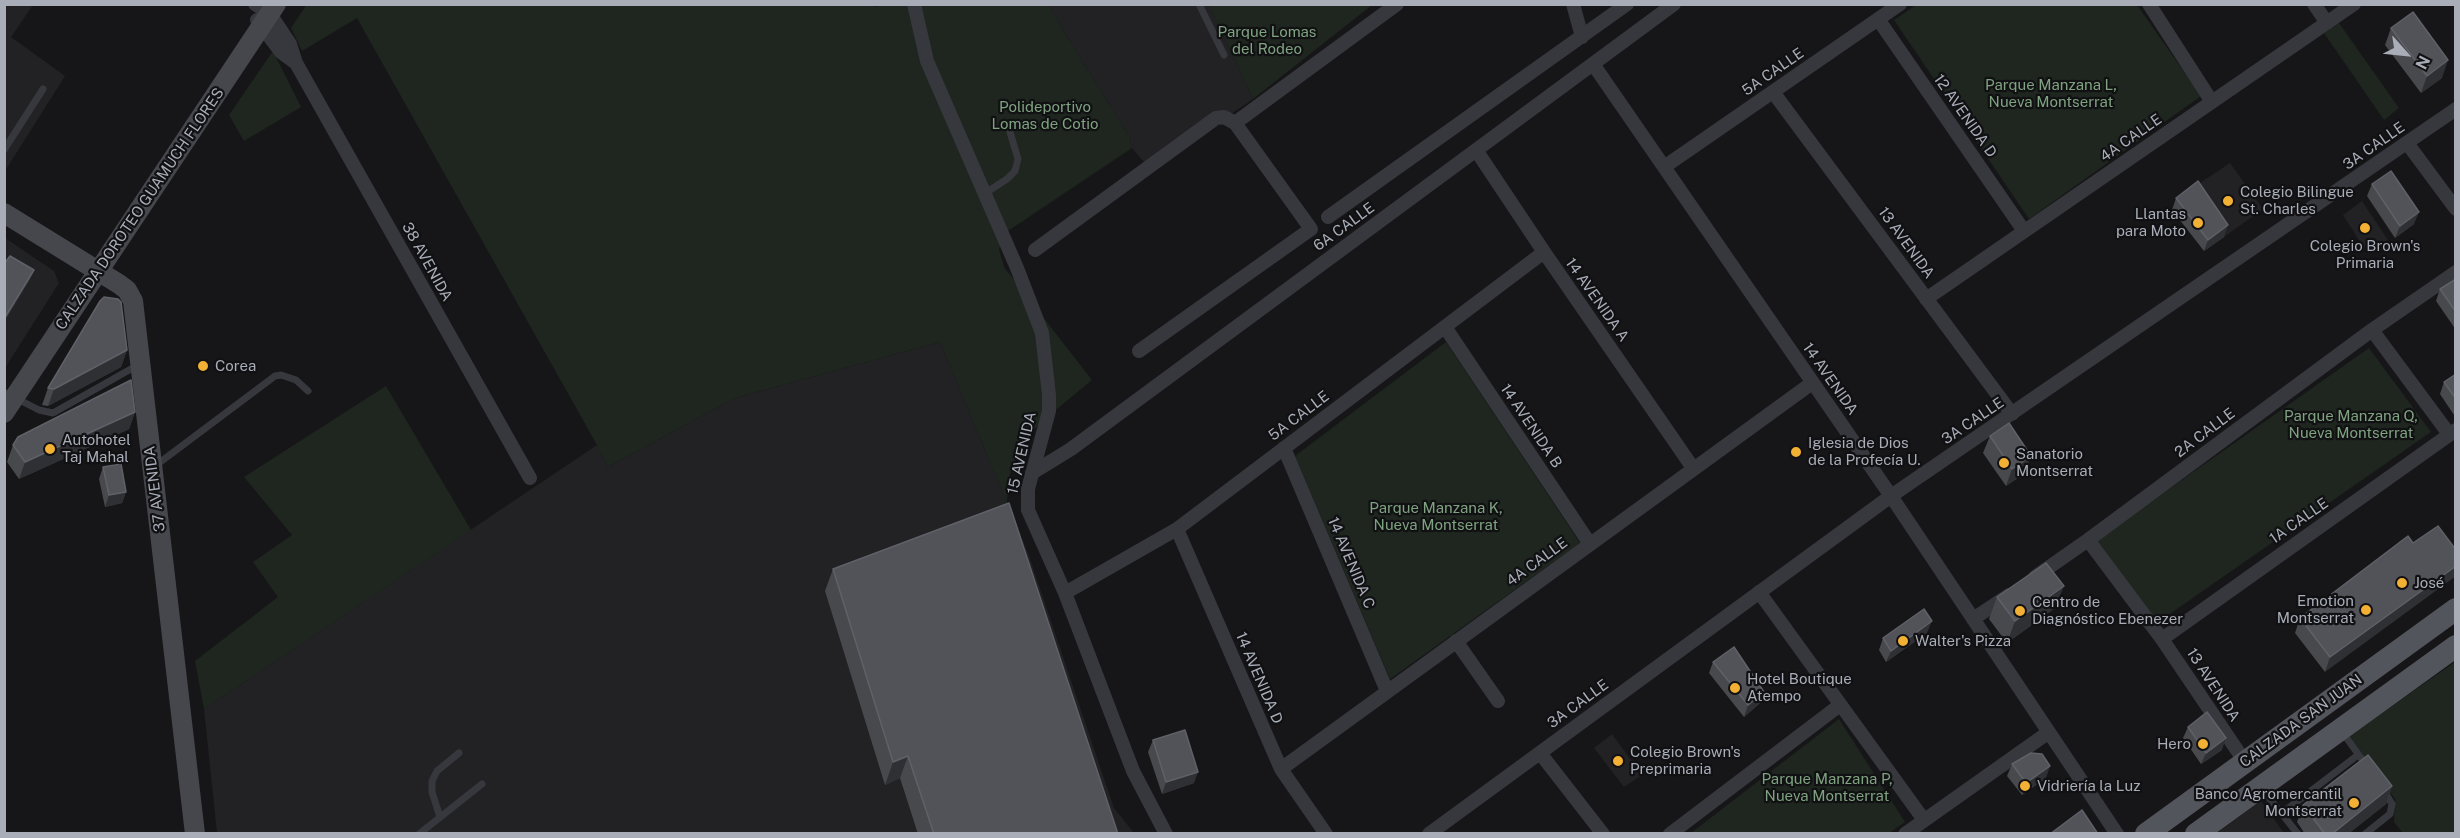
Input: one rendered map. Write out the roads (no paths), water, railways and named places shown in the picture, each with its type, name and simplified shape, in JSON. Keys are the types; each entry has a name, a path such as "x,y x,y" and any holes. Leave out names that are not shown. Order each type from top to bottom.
{"main road":[{"name":"CALZADA SAN JUAN","path":"2146,834 2456,609"},
{"name":"CALZADA SAN JUAN","path":"2196,834 2456,646"}],"street":[{"name":"38 AVENIDA","path":"250,4 266,13 290,44 296,63 530,478"},
{"name":"15 AVENIDA","path":"914,4 927,61 1017,268 1042,333 1049,411 1026,498 1028,510 1065,593 1133,771 1166,834"},
{"path":"1035,250 1216,118 1224,117 1235,123 1397,4"},
{"path":"1573,4 1582,37"},
{"name":"6A CALLE","path":"1328,217 1627,4"},
{"name":"6A CALLE","path":"1032,473 1071,449 1674,4"},
{"name":"5A CALLE","path":"1664,167 1900,4"},
{"path":"2149,4 2212,102"},
{"path":"2314,4 2327,23"},
{"name":"4A CALLE","path":"1926,299 2354,4"},
{"name":"CALZADA DOROTEO GUAMUCH FLORES","path":"8,401 98,272 266,13"},
{"name":"12 AVENIDA D","path":"1878,20 2024,231"},
{"name":"14 AVENIDA","path":"1593,64 1891,496 2117,834"},
{"name":"13 AVENIDA","path":"1773,92 2012,414"},
{"name":"3A CALLE","path":"1429,834 1891,496 2456,109"},
{"name":"6A CALLE","path":"1139,351 1311,230 1235,123"},
{"path":"2407,143 2456,209"},
{"name":"14 AVENIDA A","path":"1476,150 1693,468"},
{"name":"37 AVENIDA","path":"4,213 127,290 133,301 195,834"},
{"name":"5A CALLE","path":"1065,593 1177,529 1544,252"},
{"name":"2A CALLE","path":"1973,619 2088,540 2372,330 2456,272"},
{"name":"14 AVENIDA B","path":"1444,327 1590,544"},
{"path":"2372,330 2452,432"},
{"name":"4A CALLE","path":"1281,769 1812,383"},
{"name":"1A CALLE","path":"2162,639 2452,432"},
{"name":"14 AVENIDA C","path":"1284,448 1387,692"},
{"name":"14 AVENIDA D","path":"1177,529 1281,769 1326,834"},
{"name":"13 AVENIDA","path":"2088,540 2162,639 2245,762"},
{"path":"1759,592 1924,820"},
{"path":"1456,641 1498,701"},
{"path":"1670,834 1840,705"},
{"path":"1905,834 2049,732"},
{"path":"1540,753 1603,834"}],"lane":[{"path":"1199,4 1224,55"},
{"path":"4,150 43,88"},
{"path":"984,194 1015,171 1018,159 1010,132"},
{"path":"8,401 53,412 141,364"},
{"path":"153,467 275,376 281,375 296,380 308,391"},
{"path":"2340,729 2371,772"},
{"path":"440,817 432,792 432,781 437,771 459,753"},
{"path":"2282,813 2358,755"},
{"path":"2364,834 2390,814 2392,809 2390,797 2377,780"},
{"path":"419,834 482,784"},
{"path":"2261,786 2298,834"}],"place":[{"name":"Colegio Bilingue St. Charles","path":"2228,201"},
{"name":"Llantas para Moto","path":"2198,223"},
{"name":"Colegio Brown's Primaria","path":"2365,228"},
{"name":"Corea","path":"203,366"},
{"name":"Autohotel Taj Mahal","path":"50,449"},
{"name":"Iglesia de Dios de la Profecía U.","path":"1796,452"},
{"name":"Sanatorio Montserrat","path":"2004,463"},
{"name":"José","path":"2402,583"},
{"name":"Emotion Montserrat","path":"2366,610"},
{"name":"Centro de Diagnóstico Ebenezer","path":"2020,611"},
{"name":"Walter's Pizza","path":"1903,641"},
{"name":"Hotel Boutique Atempo","path":"1735,688"},
{"name":"Hero","path":"2203,744"},
{"name":"Colegio Brown's Preprimaria","path":"1618,761"},
{"name":"Vidriería la Luz","path":"2025,786"},
{"name":"Banco Agromercantil Montserrat","path":"2354,803"}],"park label":[{"name":"Parque Lomas del Rodeo","path":"1267,40"},
{"name":"Parque Manzana L, Nueva Montserrat","path":"2051,94"},
{"name":"Polideportivo Lomas de Cotio","path":"1045,116"},
{"name":"Parque Manzana Q, Nueva Montserrat","path":"2351,424"},
{"name":"Parque Manzana K, Nueva Montserrat","path":"1436,516"},
{"name":"Parque Manzana P, Nueva Montserrat","path":"1827,788"}]}
